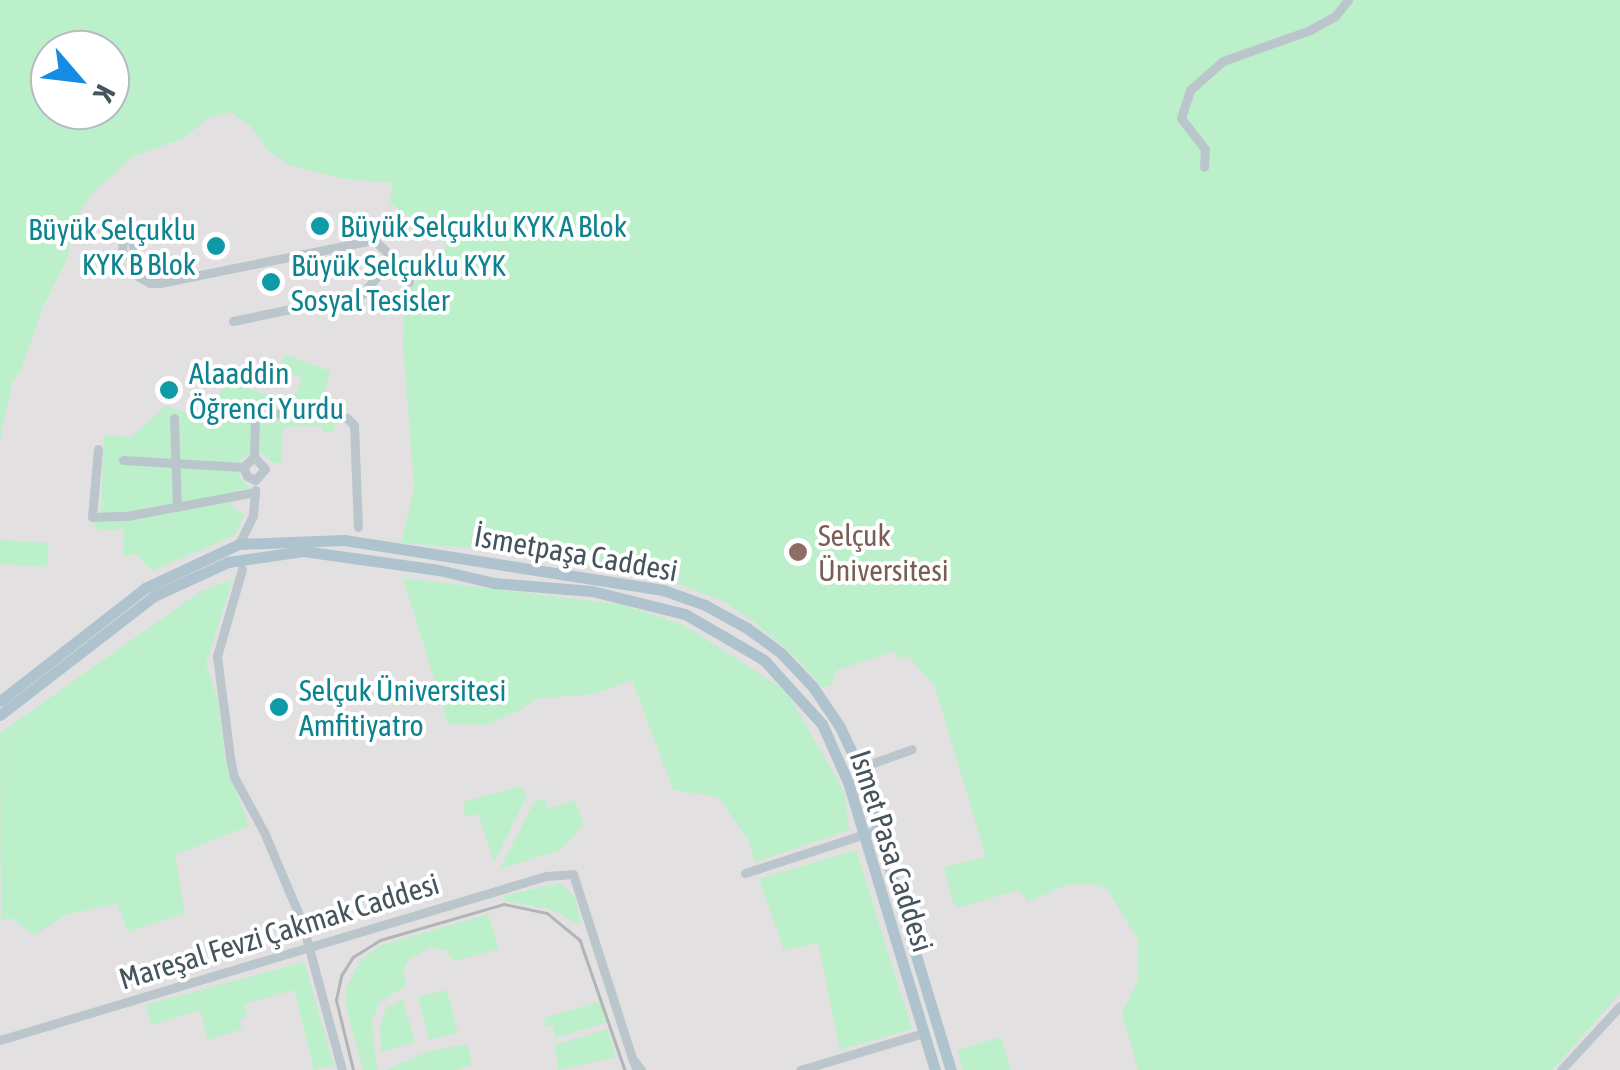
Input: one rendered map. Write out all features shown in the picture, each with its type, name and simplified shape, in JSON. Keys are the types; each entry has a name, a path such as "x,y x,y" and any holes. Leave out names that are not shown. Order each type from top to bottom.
{"main road":[{"name":"İsmetpaşa Caddesi","path":"0,701 145,588 240,544 344,540 498,561 662,590 747,628 813,688 859,768 952,1070"},
{"name":"Ismet Pasa Caddesi","path":"0,715 154,596 228,562 303,550 494,583 649,602 723,632 764,660 822,724 848,782 935,1070"},
{"path":"498,561 508,574 494,583 485,570 498,561"}],"street":[{"path":"1204,167 1205,149 1181,118 1190,90 1223,61 1322,24 1348,0"},
{"path":"131,255 138,276 150,284 374,240 408,273 409,282"},
{"path":"233,321 362,294 392,258"},
{"path":"123,460 243,467 254,457 255,412 348,418 354,424 358,528"},
{"path":"174,418 178,506"},
{"path":"98,449 92,517 127,516 255,492"},
{"path":"240,544 253,514 255,480 266,469 264,462 254,457"},
{"path":"243,467 246,476 255,480"},
{"path":"385,563 392,549"},
{"path":"242,568 217,656 230,758 234,777 270,845 310,950 342,1070"},
{"path":"859,768 912,749"},
{"path":"744,873 877,830"},
{"name":"Mareşal Fevzi Çakmak Caddesi","path":"0,1040 546,876 573,874 639,1070"},
{"path":"1562,1070 1620,1006"},
{"path":"800,1070 923,1033"}],"shaded area":[{"name":"Selçuk Üniversitesi","path":"0,0 83,30 30,30 30,130 130,130 130,47 1620,584 1620,1070 0,1070"}],"green space":[{"path":"0,0 1620,0 1620,994 1552,1070 1138,1070 1122,1013 1138,980 1138,940 1107,889 1093,884 1066,885 1028,902 1018,890 958,908 953,903 944,867 986,857 935,687 908,656 899,659 895,651 835,671 832,685 822,688 801,662 753,621 726,603 682,585 495,550 401,543 414,487 403,347 404,307 409,289 448,245 390,203 392,183 338,178 290,165 269,152 251,126 230,112 209,118 182,139 133,156 92,194 73,222 68,257 12,383 0,440"},
{"path":"285,354 330,371 323,405 335,422 334,432 323,432 321,426 283,427 281,463 273,463 261,452 241,458 240,477 250,489 237,490 231,506 244,515 235,535 152,571 136,554 124,556 124,529 97,529 93,524 101,509 104,435 131,437 166,406 208,420 226,382 292,402 302,377 280,370"},
{"path":"0,540 49,543 47,567 0,564"},
{"path":"403,578 624,605 684,625 786,691 844,791 849,830 755,862 748,840 718,797 673,790 632,680 594,694 536,699 485,725 448,724"},
{"path":"233,579 206,664 218,700 225,760 249,826 175,855 185,913 128,932 117,903 66,915 34,935 11,918 1,920 0,733 201,591"},
{"path":"521,786 527,795 494,863 478,814 465,817 463,802"},
{"path":"544,798 548,809 575,800 584,824 561,850 500,869 534,802"},
{"path":"856,850 912,1029 840,1050 818,943 784,950 759,879"},
{"path":"560,883 575,897 581,926 553,910 505,901 503,896"},
{"path":"488,914 499,949 454,961 447,951 431,947 409,959 403,969 406,986 380,1002 372,1021 377,1070 363,1070 345,1003 346,989 360,961 379,946"},
{"path":"304,962 334,1065 314,1070 294,990 244,1004 247,1017 239,1020 242,1029 208,1040 200,1010 152,1025 145,1005"},
{"path":"447,990 458,1033 429,1040 418,997"},
{"path":"403,1000 415,1042 381,1052 380,1025 386,1008"},
{"path":"601,1001 607,1022 556,1038 552,1025 546,1027 544,1018"},
{"path":"608,1029 616,1057 558,1070 555,1045"},
{"path":"1001,1037 1011,1070 963,1070 957,1050"},
{"path":"467,1044 472,1065 456,1070 385,1070 430,1051"}],"tram line":[{"path":"353,1070 336,1000 341,976 353,957 380,940 504,904 547,913 580,940 625,1070"}],"place":[{"name":"Büyük Selçuklu KYK A Blok","path":"320,226"},
{"name":"Büyük Selçuklu KYK B Blok","path":"216,246"},
{"name":"Büyük Selçuklu KYK Sosyal Tesisler","path":"271,282"},
{"name":"Alaaddin Öğrenci Yurdu","path":"169,390"},
{"name":"Selçuk Üniversitesi","path":"798,552"},
{"name":"Selçuk Üniversitesi Amfitiyatro","path":"279,707"}]}
